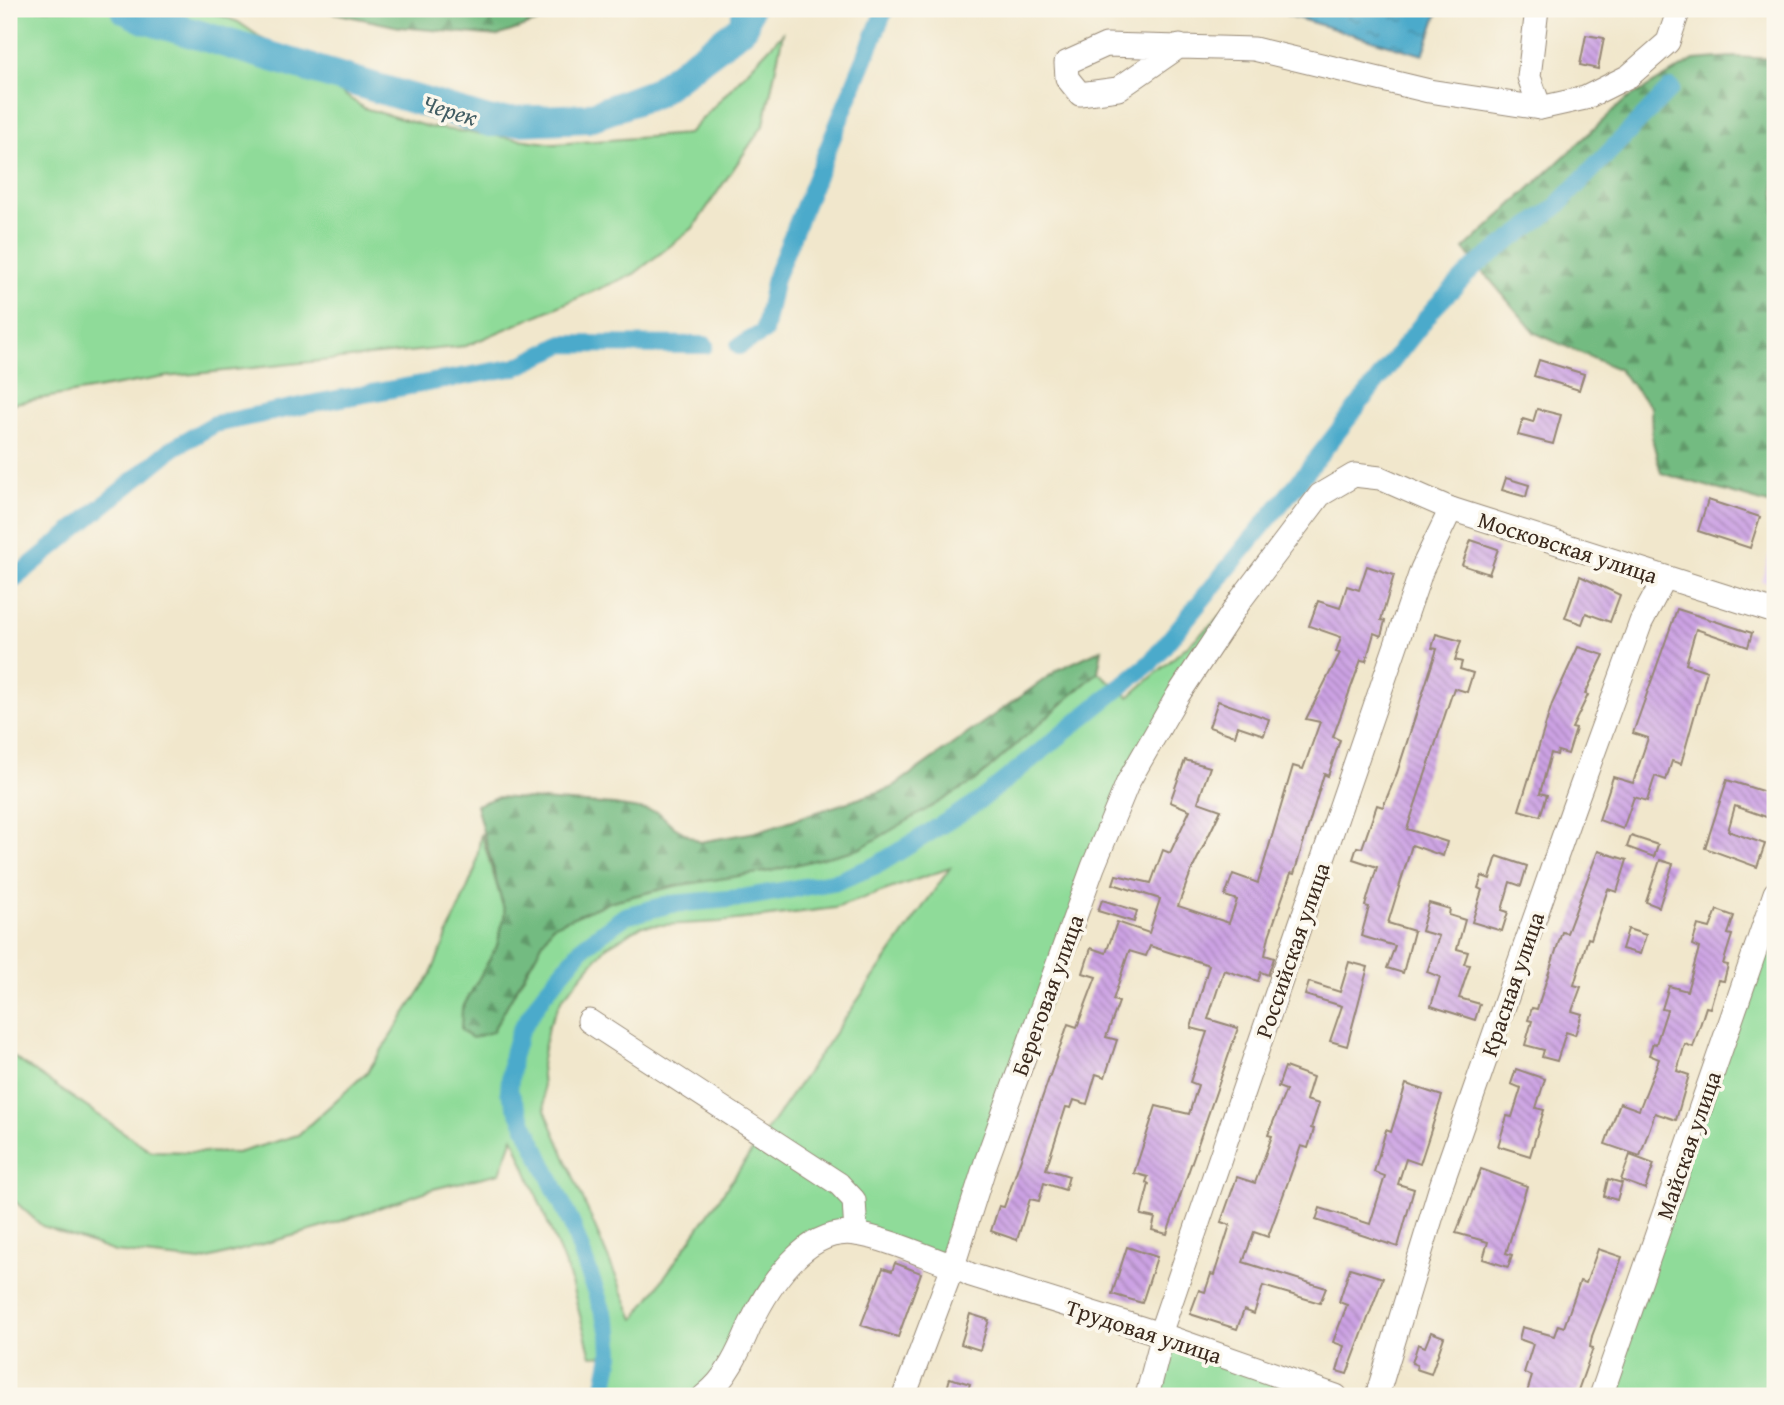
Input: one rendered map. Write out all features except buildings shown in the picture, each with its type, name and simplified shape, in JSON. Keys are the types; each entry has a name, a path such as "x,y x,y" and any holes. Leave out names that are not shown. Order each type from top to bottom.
{"street":[{"path":"1537,9 1529,77 1540,108"},
{"path":"1180,46 1254,49 1429,91 1540,108 1585,98 1629,76 1668,42 1679,9"},
{"name":"Московская улица","path":"1363,474 1451,509 1664,579 1775,612"},
{"name":"Береговая улица","path":"904,1396 953,1266 990,1149 1093,867 1128,782 1178,695 1242,598 1314,502 1339,481 1363,474"},
{"name":"Российская улица","path":"1147,1396 1160,1346 1160,1334 1422,569 1451,509"},
{"name":"Красная улица","path":"1377,1396 1441,1186 1573,809 1641,622 1664,579"},
{"name":"Майская улица","path":"1601,1396 1775,893"},
{"path":"589,1021 839,1184 854,1200 856,1234"},
{"path":"704,1396 726,1373 767,1294 793,1261 824,1237 856,1234 953,1266"},
{"name":"Трудовая улица","path":"953,1266 971,1275 1160,1334 1336,1396"}],"shaded area":[{"path":"1775,536 1775,585 1761,581"}],"green space":[{"path":"9,9 203,9 238,22 364,108 429,127 555,144 688,134 783,33 764,124 693,228 634,274 466,346 165,377 9,404"},
{"path":"316,9 576,9 497,36 399,27"},
{"path":"1733,57 1775,59 1775,506 1661,473 1652,438 1651,407 1618,369 1535,333 1464,249 1624,101 1694,60"},
{"path":"1242,598 1128,782 953,1266 857,1234 811,1246 704,1396 603,1396 611,1355 591,1356 569,1275 513,1137 500,1173 433,1189 321,1228 201,1261 115,1252 42,1226 9,1196 9,1054 151,1151 237,1153 298,1135 368,1071 431,974 475,870 481,833 505,913 497,946 462,1009 492,1032 552,926 612,901 675,886 975,781 1098,672 1129,697","holes":["950,868 635,1319 545,1110 541,1065 548,1027 562,999 606,947 642,926 720,922 835,908"]},
{"path":"1102,649 1098,672 975,781 859,849 771,871 675,886 612,901 552,926 492,1032 472,1038 461,1030 462,1009 497,946 505,913 476,805 497,797 614,805 658,812 674,827 700,842 756,832 891,788 1059,669"},
{"path":"1775,898 1775,1396 1607,1396"},
{"path":"1160,1346 1336,1396 1147,1396"}],"water":[{"path":"1281,9 1439,9 1423,55 1287,15"}],"waterway":[{"name":"Черек","path":"125,9 145,19 491,122 587,118 655,93 743,27 748,9"},
{"path":"739,346 764,332 775,278 885,9"},
{"path":"603,1396 611,1355 610,1332 572,1225 509,1091 512,1057 520,1031 543,995 584,946 625,916 671,904 741,898 838,881 879,864 978,802 1150,663 1297,484 1434,308 1475,266 1555,208 1671,88"},
{"path":"9,583 173,448 215,424 320,402 517,367 563,344 705,345"}]}
